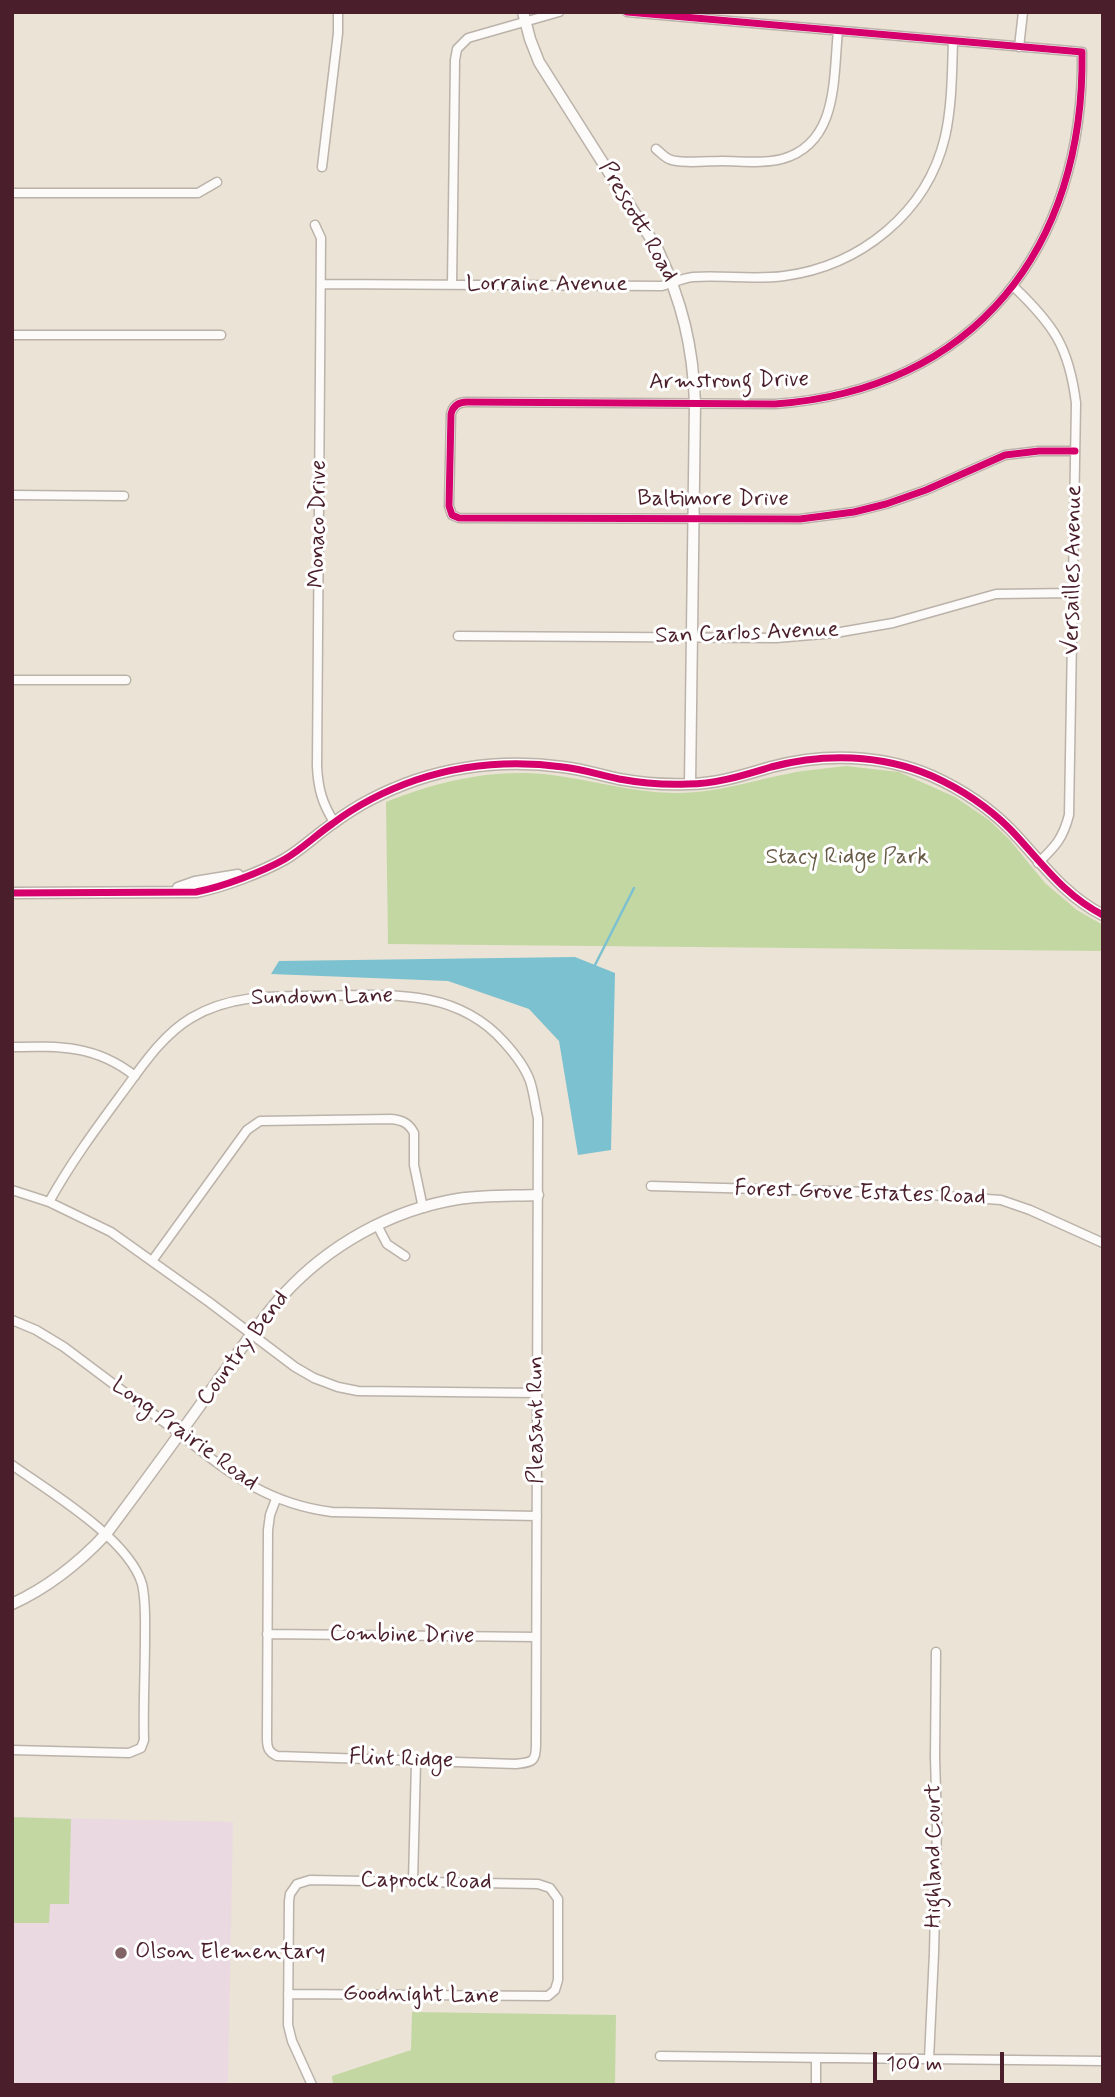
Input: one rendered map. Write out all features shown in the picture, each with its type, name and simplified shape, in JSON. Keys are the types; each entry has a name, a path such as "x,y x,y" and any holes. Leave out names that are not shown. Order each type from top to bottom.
{"street":[{"path":"322,167 338,12"},
{"path":"453,285 457,49 468,37 524,17 559,12"},
{"path":"627,12 1019,47 1023,12"},
{"name":"Prescott Road","path":"524,17 539,62 658,250 673,282 690,340 695,403 690,785"},
{"path":"656,149 671,160 762,161 779,160 796,154 810,144 821,131 828,115 838,31"},
{"name":"Lorraine Avenue","path":"321,284 662,286 690,277 758,278 803,273 846,258 884,234 915,201 937,161 948,118 953,41"},
{"name":"Armstrong Drive","path":"456,405 462,402 795,402 835,397 864,389 911,369 946,348 993,309 1013,286 1042,239 1071,162 1079,121 1082,52 1019,47"},
{"path":"12,194 198,193 217,182"},
{"name":"Monaco Drive","path":"315,225 321,237 317,766 320,794 334,821"},
{"name":"Versailles Avenue","path":"1013,286 1038,310 1061,342 1073,376 1076,403 1069,815 1058,844 1038,863"},
{"path":"12,335 221,335"},
{"name":"Baltimore Drive","path":"456,405 451,414 449,506 450,513 455,517 800,519 854,512 886,504 926,490 1005,455 1076,451"},
{"path":"12,495 124,496"},
{"name":"San Carlos Avenue","path":"458,636 776,638 835,633 893,623 996,594 1073,593"},
{"path":"12,680 127,680"},
{"path":"12,893 169,891 195,882 253,873 286,858 334,821 381,795 412,781 458,768 492,764 536,764 566,767 622,780 690,785 816,759 861,758 885,761 930,775 971,797 1008,827 1038,863 1072,896 1103,915"},
{"name":"Sundown Lane","path":"49,1202 66,1171 159,1045 176,1028 206,1010 230,1002 268,996 402,995 436,1000 467,1012 494,1031 514,1054 529,1080"},
{"path":"12,1047 57,1046 80,1049 111,1059 135,1076"},
{"name":"Pleasant Run","path":"529,1080 538,1118 536,1754 533,1760"},
{"path":"152,1261 253,1125 268,1120 391,1119 408,1124 414,1133 414,1165 423,1208"},
{"name":"Forest Grove Estates Road","path":"651,1186 904,1193 1001,1200 1103,1243"},
{"path":"12,1190 49,1202 111,1232 295,1367 314,1378 358,1391 537,1393"},
{"name":"Country Bend","path":"12,1604 59,1578 85,1557 106,1534 252,1335 301,1276 344,1243 377,1225 423,1208 475,1197 538,1195"},
{"path":"377,1225 387,1244 405,1256"},
{"name":"Long Prairie Road","path":"12,1320 36,1330 64,1347 229,1471 276,1499 313,1510 332,1512 537,1516"},
{"path":"12,1465 106,1534 122,1549 132,1561 144,1596 144,1740 141,1748 129,1753 12,1750"},
{"path":"267,1634 268,1530 276,1499"},
{"name":"Combine Drive","path":"267,1634 536,1637"},
{"name":"Flint Ridge","path":"267,1634 267,1747 277,1756 516,1764 533,1760"},
{"name":"Highland Court","path":"929,2059 936,1851 936,1652"},
{"path":"413,1882 416,1762"},
{"name":"Caprock Road","path":"288,1994 289,1901 293,1888 310,1880 545,1885 553,1891 559,1905 558,1980 554,1992"},
{"name":"Goodnight Lane","path":"288,1994 542,1997 554,1992"},
{"path":"288,1994 288,2025 292,2041 312,2085"},
{"path":"660,2056 1103,2061"},
{"path":"816,2058 816,2085"}],"shaded area":[{"name":"Olson Elementary","path":"12,1817 233,1822 228,2085 12,2083"}],"green space":[{"name":"Stacy Ridge Park","path":"846,766 899,772 955,797 989,820 1009,839 1045,883 1077,910 1103,925 1103,951 388,944 386,802 447,782 509,773 552,775 642,790 690,793 803,771"},
{"path":"12,1817 71,1819 69,1904 50,1904 49,1923 12,1923"},
{"path":"412,2012 616,2015 615,2085 333,2085 332,2076 411,2050"}],"water":[{"path":"575,957 615,973 611,1150 578,1155 559,1041 529,1009 448,981 271,974 279,961"}],"waterway":[{"path":"595,965 634,888"}],"cycle path":[{"path":"627,12 1082,52 1078,123 1063,188 1039,246 1004,296 960,338 907,371 845,393 775,404 459,404 451,414 449,506 452,515 459,518 800,519 854,512 886,504 926,490 1005,455 1075,451"},
{"path":"12,893 206,890 254,874 285,859 342,817 383,793 416,780 470,767 544,765 627,780 699,784 791,762 852,758 893,763 913,769 964,793 1002,821 1064,887 1103,915"}],"place":[{"name":"Olson Elementary","path":"121,1953"}]}
